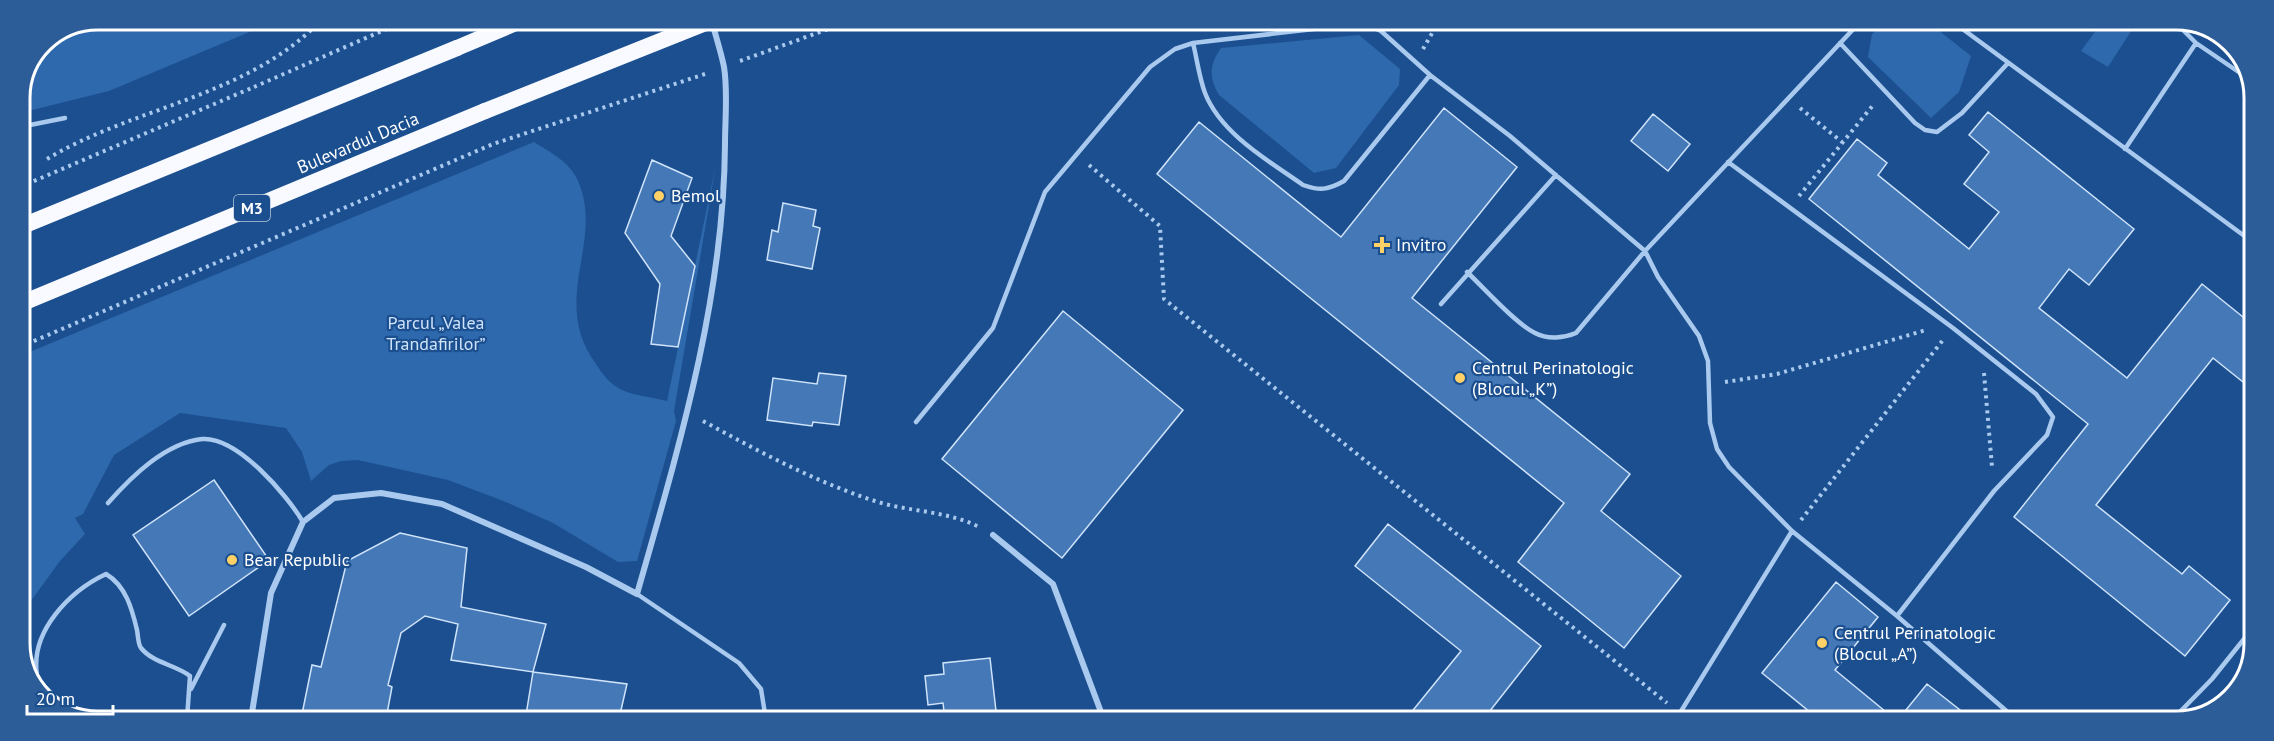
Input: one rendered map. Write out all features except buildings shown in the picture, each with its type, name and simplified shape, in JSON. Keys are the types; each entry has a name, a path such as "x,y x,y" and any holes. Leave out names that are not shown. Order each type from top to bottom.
{"highway":[{"path":"30,223 499,30"},
{"name":"Bulevardul Dacia","path":"30,300 485,111 690,30"}],"street":[{"path":"252,711 271,593 303,522 334,498 381,493 442,504 586,567 637,594 687,412 713,294 725,190 724,67 715,30"},
{"path":"993,535 1053,584 1101,711"}],"lane":[{"path":"916,422 993,328 1045,192 1150,66 1175,49 1193,43 1314,30"},
{"path":"1375,30 1381,32 1430,75 1645,251 1658,277 1699,336 1708,362 1710,423 1718,449 1729,467 1792,531 1897,616 2006,711"},
{"path":"1467,272 1534,333 1550,338 1566,337 1576,333 1645,251 1852,30"},
{"path":"1964,30 2244,236"},
{"path":"2184,31 2196,43 2239,72"},
{"path":"1193,43 1205,93 1216,112 1243,140 1303,185 1316,190 1325,190 1344,181 1430,75"},
{"path":"1840,43 1915,123 1925,130 1937,132 1962,113 2008,63"},
{"path":"2125,149 2196,43"},
{"path":"30,124 65,118"},
{"path":"1728,162 1953,328 2036,394 2053,417 2047,435 1994,491 1897,616"},
{"path":"1441,304 1467,272 1556,176"},
{"path":"108,503 124,484 150,463 183,444 204,439 224,445 248,460 289,499 303,522"},
{"path":"1681,711 1792,531"},
{"path":"37,674 43,635 64,604 106,574 122,589 131,605 140,647 156,659 179,668 190,676 188,711"},
{"path":"637,594 739,663 761,689 765,711"},
{"path":"191,690 224,625"},
{"path":"2182,711 2212,679 2244,639"}],"path":[{"path":"47,159 91,135 231,81 278,55 309,30"},
{"path":"30,183 384,30"},
{"path":"30,343 493,144 828,30"},
{"path":"1416,61 1434,30"},
{"path":"1790,207 1884,91"},
{"path":"1788,98 1842,142"},
{"path":"1077,155 1160,226 1164,299 1678,711"},
{"path":"1709,384 1778,374 1928,329 1953,328"},
{"path":"1792,531 1953,328"},
{"path":"1982,351 1994,491"},
{"path":"687,412 817,480 892,506 970,522 993,535"}],"green space":[{"path":"98,30 254,30 109,91 30,111 31,85 41,60 60,41 72,35"},
{"path":"1877,30 1938,30 1971,56 1959,92 1931,118 1868,57 1872,34"},
{"path":"2096,30 2132,30 2108,67 2081,51"},
{"path":"1359,35 1400,69 1399,85 1336,168 1314,173 1219,95 1213,83 1212,66 1221,48"},
{"name":"Parcul „Valea Trandafirilor”","path":"534,142 559,158 575,174 585,204 586,226 577,294 577,317 583,340 598,368 614,385 632,394 667,401 716,164 674,411 676,421 637,561 618,562 553,523 448,480 358,460 341,461 329,465 311,481 302,452 286,428 180,413 114,455 83,514 75,518 85,534 60,561 30,602 30,352"}],"place":[{"name":"Bemol","path":"659,196"},
{"name":"Invitro","path":"1382,245"},
{"name":"Centrul Perinatologic (Blocul „K”)","path":"1460,378"},
{"name":"Bear Republic","path":"232,560"},
{"name":"Centrul Perinatologic (Blocul „A”)","path":"1822,643"}]}
